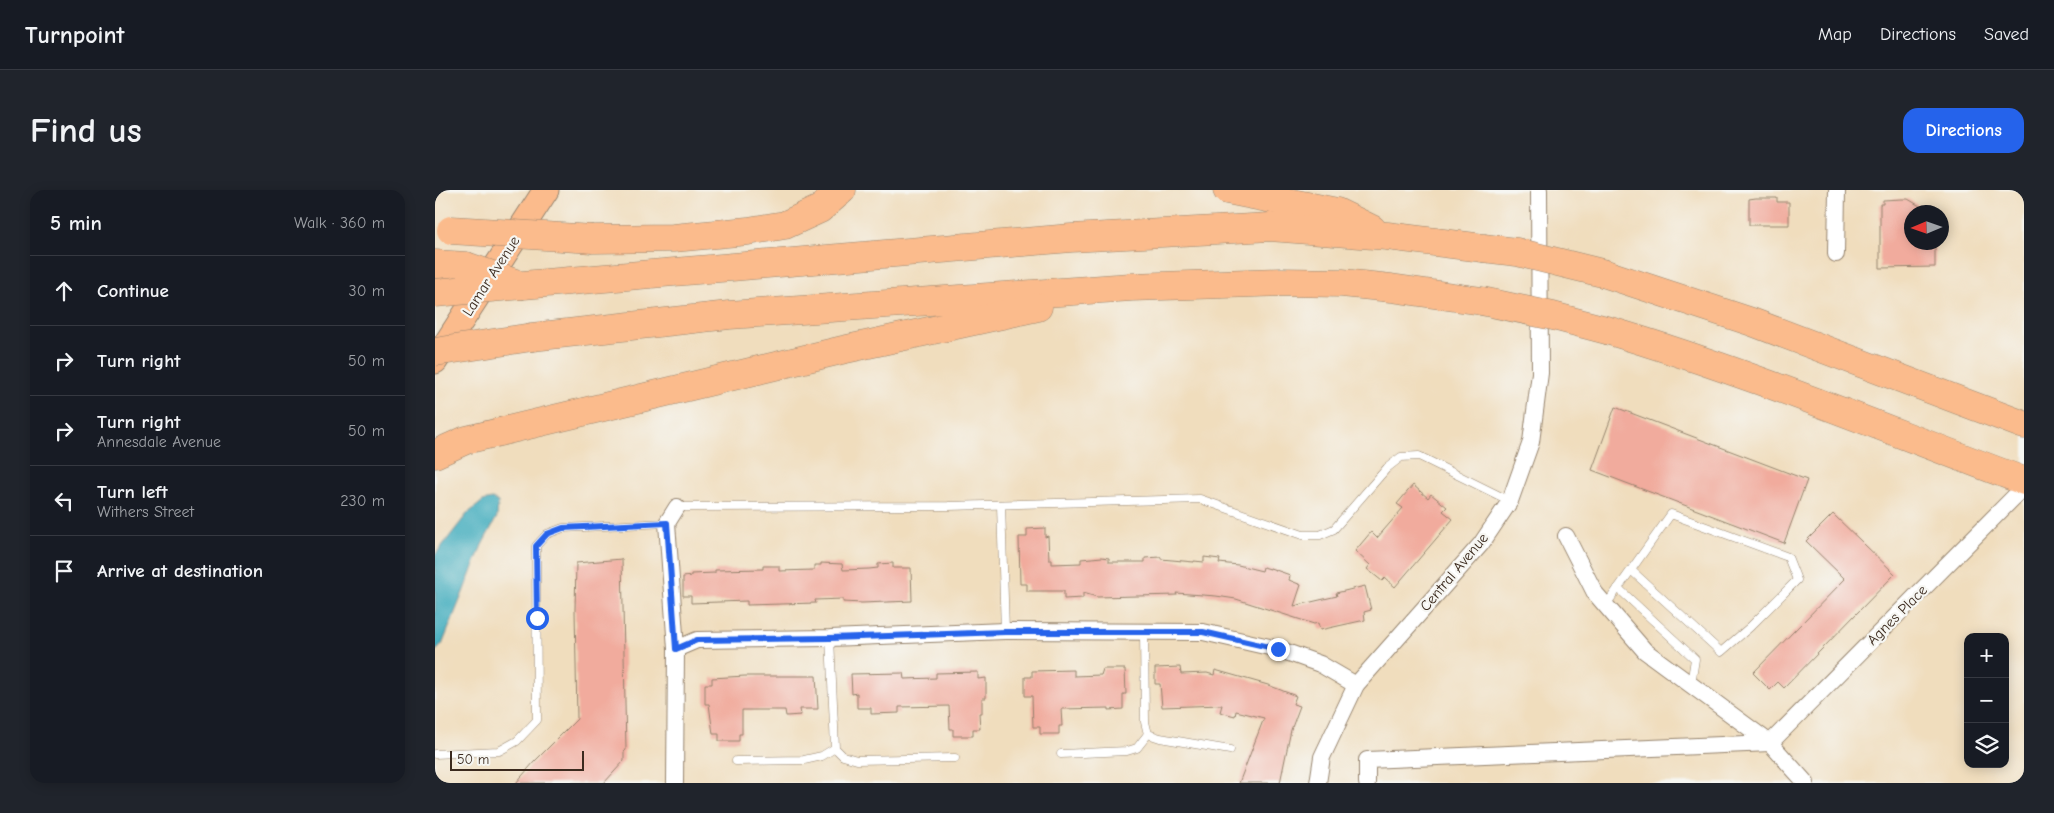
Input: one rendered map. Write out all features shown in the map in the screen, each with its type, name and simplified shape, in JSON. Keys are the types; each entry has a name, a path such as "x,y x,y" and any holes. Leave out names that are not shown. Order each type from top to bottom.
{"highway":[{"path":"443,230 593,239 673,238 748,232 785,225 821,209 842,190"},
{"path":"1227,190 1337,212 1387,236"},
{"path":"435,293 1081,238 1270,227 1387,236 1517,252 1606,274 1752,322 2014,421"},
{"path":"435,264 466,266 523,286"},
{"path":"435,352 532,337 729,316 1131,287 1282,282 1342,283 1482,301 1544,314 1662,346 2024,481"},
{"path":"435,454 466,440 842,350 1131,287"},
{"path":"435,340 532,337"}],"main road":[{"name":"Lamar Avenue","path":"435,361 545,190"}],"street":[{"name":"Central Avenue","path":"1318,783 1322,757 1356,685 1481,544 1510,501 1531,442 1540,373 1539,190"},
{"path":"1836,254 1837,190"},
{"name":"Agnes Place","path":"1770,743 2024,487"},
{"path":"675,783 676,649 667,523 677,507"},
{"path":"1566,536 1595,593 1645,651 1770,743 1806,783"},
{"path":"676,649 697,640 1005,632 1203,632 1278,649 1320,664 1356,685"},
{"path":"1367,783 1367,760 1770,743"}],"lane":[{"path":"677,507 1001,505 1200,499 1303,535 1320,535 1334,529 1387,468 1401,457 1419,456 1510,501"},
{"path":"1001,505 1005,632"},
{"path":"1606,605 1618,588 1671,514 1788,557 1797,580 1751,627 1721,652 1631,570"},
{"path":"435,754 499,751 517,741 537,720 536,546 547,534 563,528 667,523"},
{"path":"1618,588 1695,659 1691,684"},
{"path":"1144,632 1145,722 1148,734"},
{"path":"830,638 835,748 843,756 857,760 955,758"},
{"path":"1148,734 1160,738 1229,750"},
{"path":"1061,754 1127,751 1137,748 1148,734"},
{"path":"736,761 804,760 822,756 835,748"}],"water":[{"path":"492,499 498,502 497,517 482,545 442,645 435,652 435,555 467,514 483,501"}],"building":[{"path":"1777,198 1777,202 1789,202 1789,225 1749,225 1749,199"},
{"path":"1908,199 1918,205 1904,205 1904,250 1935,250 1935,267 1880,268 1880,204 1883,204 1883,200"},
{"path":"1615,407 1807,480 1784,543 1592,470"},
{"path":"1413,485 1428,498 1431,494 1447,507 1443,511 1453,519 1395,587 1385,578 1382,581 1367,569 1370,565 1355,551 1371,532 1377,538 1403,508 1397,504"},
{"path":"1833,514 1895,574 1784,688 1778,682 1770,690 1753,673 1845,579 1806,541"},
{"path":"1045,528 1045,537 1048,536 1049,560 1052,560 1052,564 1081,563 1081,559 1102,557 1109,558 1109,562 1145,562 1145,558 1161,557 1161,559 1194,562 1204,562 1204,557 1220,559 1219,563 1238,565 1262,571 1263,567 1270,568 1290,575 1289,580 1301,585 1294,606 1337,596 1336,593 1365,586 1371,610 1364,612 1365,620 1320,630 1318,623 1314,624 1236,599 1216,596 1176,593 1177,595 1097,597 1083,593 1083,598 1064,599 1064,591 1027,591 1027,584 1020,584 1019,537 1027,537 1027,529"},
{"path":"622,559 626,750 624,752 624,761 604,783 516,783 577,719 576,563"},
{"path":"821,563 842,564 843,570 878,568 878,564 893,563 893,568 911,568 912,601 862,603 843,602 843,599 815,600 816,603 747,605 747,601 691,603 691,596 683,596 683,577 691,576 691,574 715,573 715,570 763,569 763,566 779,566 779,571 814,570 814,565 821,565"},
{"path":"1180,667 1181,674 1207,673 1214,675 1215,670 1268,685 1296,696 1293,704 1300,706 1291,730 1280,783 1239,783 1264,718 1236,711 1235,716 1220,712 1222,705 1162,707 1160,684 1155,684 1155,668"},
{"path":"1103,669 1125,669 1126,694 1123,694 1123,709 1061,709 1062,726 1059,726 1059,734 1040,734 1040,727 1033,727 1032,696 1025,696 1025,677 1032,677 1032,671 1074,670 1074,676 1101,675"},
{"path":"978,672 978,679 986,678 986,698 982,698 982,713 979,713 980,729 973,729 973,736 953,736 953,729 950,729 949,706 899,707 899,713 871,714 871,708 857,708 857,693 852,694 851,674 903,673 904,679 936,678 936,673"},
{"path":"816,676 818,709 800,709 801,715 786,716 785,710 742,710 742,734 739,734 739,741 719,741 719,734 713,734 709,704 705,704 705,684 712,684 712,678"}],"route":[{"path":"537,618 536,546 547,534 563,528 667,523 676,649 697,640 1005,632 1203,632 1278,649"}]}
